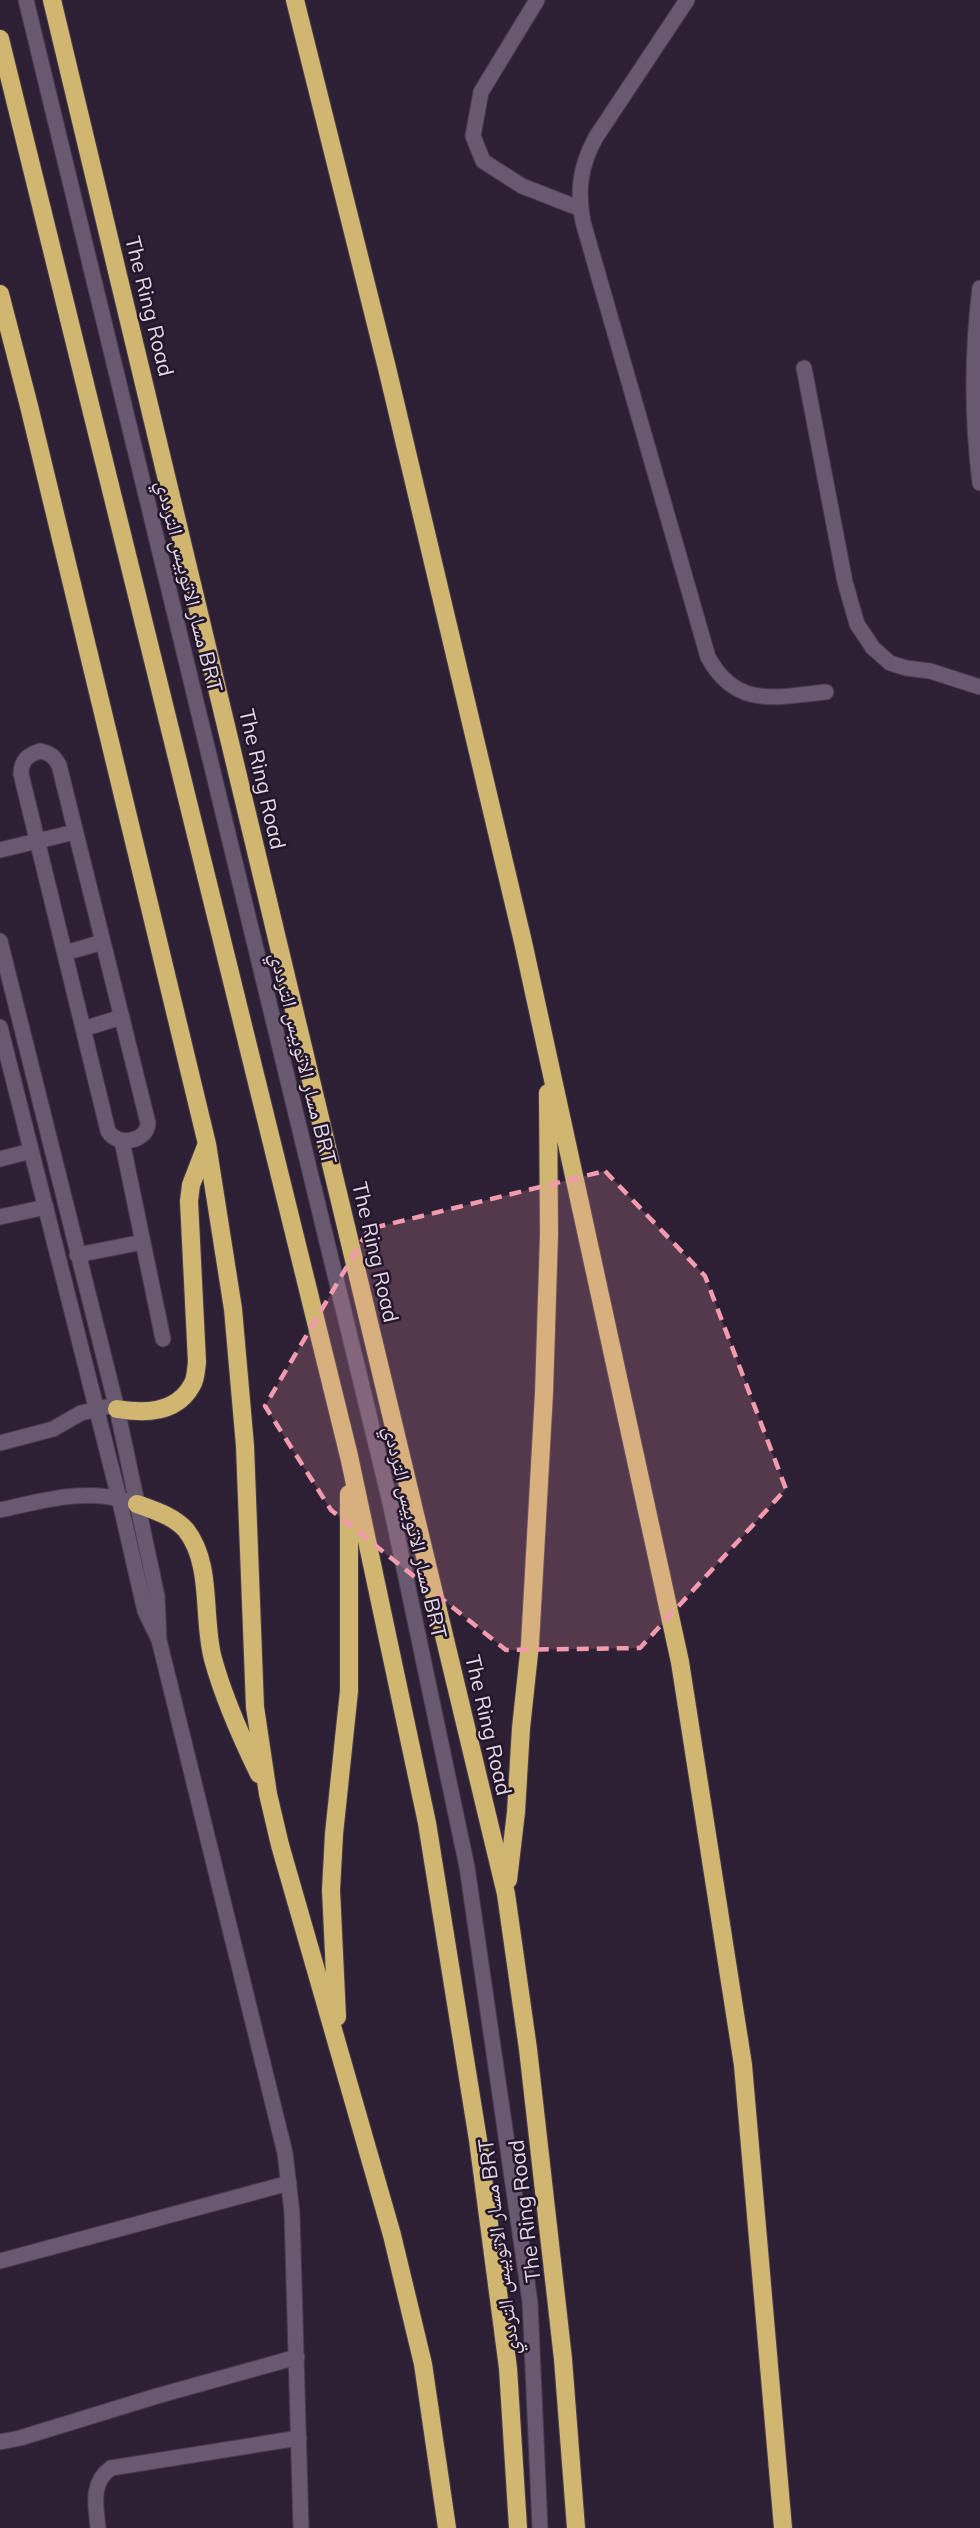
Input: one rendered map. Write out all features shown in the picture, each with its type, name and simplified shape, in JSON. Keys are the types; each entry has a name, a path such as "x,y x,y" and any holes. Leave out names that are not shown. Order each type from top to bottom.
{"highway":[{"name":"The Ring Road","path":"52,0 506,1894 528,2049 562,2348 576,2528"},
{"path":"296,0 395,402 548,1055 680,1662 743,2066 783,2528"},
{"name":"The Ring Road","path":"0,39 349,1456 427,1824 476,2129 508,2368 518,2528"},
{"path":"0,294 207,1144 233,1309 245,1446 255,1707 268,1794 280,1845 392,2235 423,2364 447,2528"},
{"path":"506,1894 516,1812 521,1728 530,1644 544,1393 549,1235 548,1055"},
{"path":"117,1409 143,1413 169,1408 181,1399 193,1384 197,1362 189,1201 191,1185 207,1144"},
{"path":"339,2054 331,1942 330,1890 349,1691 349,1456"},
{"path":"137,1504 170,1517 184,1528 193,1541 202,1570 215,1667 236,1726 268,1794"}],"street":[{"name":"مسار الاتوبيس الترددي BRT","path":"26,0 390,1502 467,1867 530,2302 540,2528"},
{"path":"537,0 481,92 473,136 483,161 522,186 581,209"},
{"path":"687,0 590,148 579,184 581,209 708,657 722,678 743,693 771,697 826,692"},
{"path":"980,288 975,368 980,483"},
{"path":"804,368 845,582 857,624 873,648 890,663 930,671 980,687"},
{"path":"40,751 49,752 59,765 148,1123 145,1133 122,1141 116,1140 108,1131 37,841 21,766 30,754 40,751"},
{"path":"0,850 75,832"},
{"path":"65,953 103,942"},
{"path":"0,943 117,1409 157,1596 159,1640 279,2127 289,2183 297,2357 301,2528"},
{"path":"83,1029 122,1017"},
{"path":"0,1027 119,1498 145,1611 159,1640"},
{"path":"122,1141 163,1339"},
{"path":"0,1160 31,1151"},
{"path":"0,1217 46,1207"},
{"path":"77,1255 143,1242"},
{"path":"0,1443 53,1429 96,1408 117,1409"},
{"path":"0,1510 68,1495 119,1498 137,1504"},
{"path":"0,2261 289,2183"},
{"path":"0,2442 297,2357"},
{"path":"98,2528 97,2486 100,2478 111,2468 299,2438"}],"highlighted area":[{"path":"605,1171 705,1276 786,1489 640,1648 506,1650 331,1510 265,1406 369,1229"}]}
